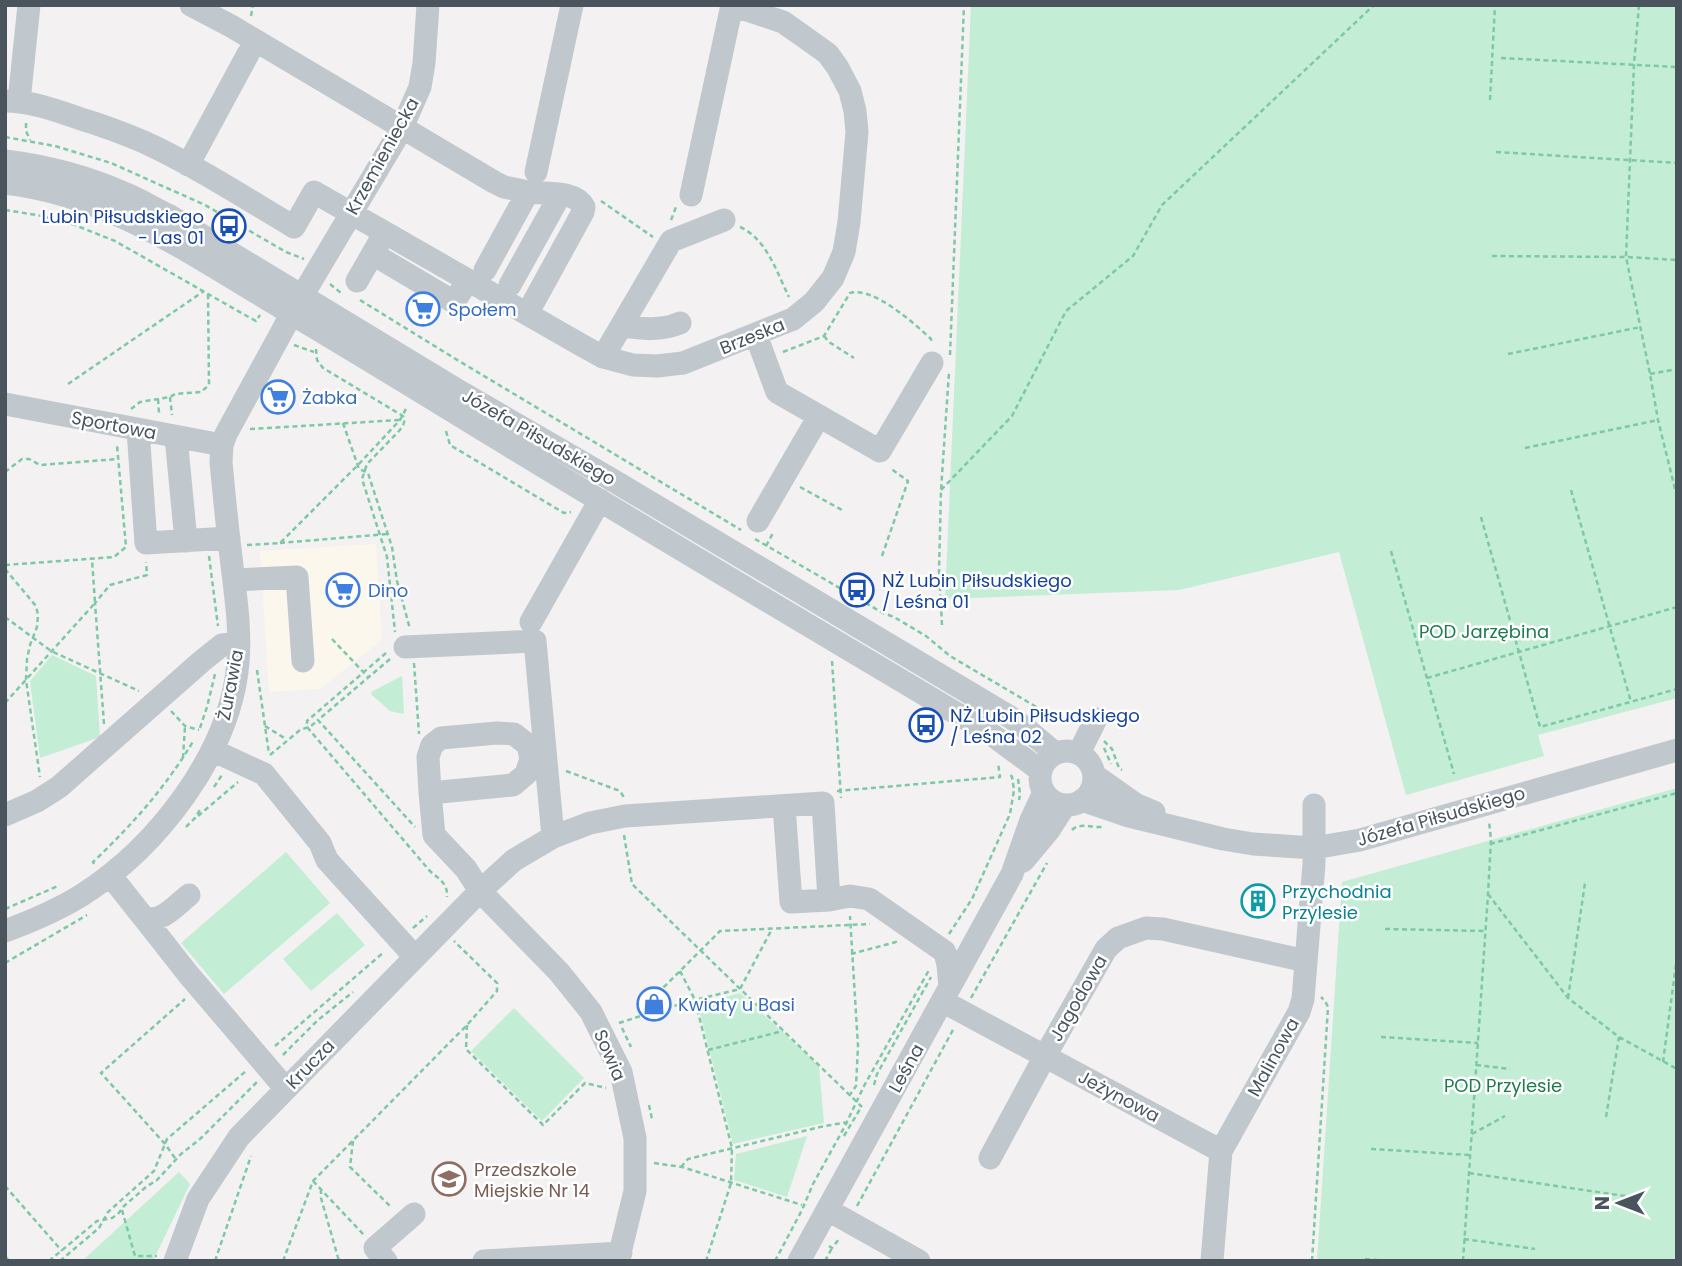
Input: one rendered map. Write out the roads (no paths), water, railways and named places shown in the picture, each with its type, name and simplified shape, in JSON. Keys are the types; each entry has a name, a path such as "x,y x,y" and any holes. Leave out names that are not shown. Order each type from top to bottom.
{"street":[{"path":"29,5 12,101 65,113 113,130 146,143 188,165 248,54"},
{"path":"191,5 232,26 494,183 503,187 532,182 584,207 527,314"},
{"name":"Krzemieniecka","path":"297,305 309,266 352,213 402,128 420,87 428,5"},
{"path":"373,254 454,302 477,275 532,182 572,5"},
{"name":"Brzeska","path":"188,165 294,227 314,192 385,232 477,275 527,314 603,357 633,366 684,363 793,319 814,302 833,278 844,252 849,222 857,132 850,91 828,54 783,22 732,5 691,195"},
{"name":"Józefa Piłsudskiego","path":"5,161 80,177 125,193 170,216 297,305 600,500 991,734 1047,772"},
{"name":"Józefa Piłsudskiego","path":"5,183 77,198 117,213 453,388 609,478 1030,731 1047,772 1050,798 1057,803 1074,802 1112,810 1253,845 1314,848 1360,840 1677,750"},
{"path":"510,285 571,199"},
{"path":"603,357 671,241 724,220"},
{"path":"352,291 385,232"},
{"name":"Żurawia","path":"5,931 46,915 82,895 110,875 146,842 178,803 212,750 230,703 238,665 239,643 220,462 231,438 226,434 297,305"},
{"path":"622,326 659,329 680,323"},
{"path":"756,335 777,393 880,451 941,360"},
{"name":"Sportowa","path":"5,404 127,427 174,429 231,438"},
{"path":"753,531 819,416"},
{"path":"127,427 146,543 229,538"},
{"path":"174,429 186,541"},
{"path":"531,622 600,500"},
{"path":"234,580 297,577 303,661"},
{"path":"411,648 535,640 553,837"},
{"path":"5,815 59,787 202,660 222,645 239,643"},
{"path":"1047,772 1087,736 1086,758 1091,766 1103,770"},
{"path":"212,750 264,774 320,843 327,860 415,957"},
{"name":"Józefa Piłsudskiego","path":"1103,770 1135,804 1202,833"},
{"name":"Leśna","path":"1012,874 1074,802 1091,789 1103,770"},
{"name":"Leśna","path":"799,1261 813,1207 946,994 1012,874 1047,772"},
{"path":"430,793 434,835 466,869 480,891"},
{"name":"Krucza","path":"166,1258 198,1199 239,1137 480,891 514,860 553,837 590,823 625,816 832,803 839,898"},
{"name":"Malinowa","path":"1212,1261 1221,1151 1299,1012 1305,986 1314,848 1314,805"},
{"path":"784,806 791,902 839,898 869,900 943,951"},
{"path":"110,875 188,974 286,1089"},
{"name":"Sowia","path":"480,891 559,972 591,1012 621,1072 635,1138 635,1191 620,1257"},
{"path":"144,918 159,919 189,895"},
{"name":"Jagodowa","path":"990,1158 1106,949 1118,938 1146,928 1163,929 1307,961"},
{"path":"943,951 978,937"},
{"path":"943,951 946,994"},
{"name":"Jeżynowa","path":"946,994 963,1012 1221,1151"},
{"path":"813,1207 849,1222 919,1261"},
{"path":"380,1254 410,1217"},
{"path":"484,1261 620,1257"}],"place":[{"name":"Lubin Piłsudskiego - Las 01","path":"229,226"},
{"name":"Społem","path":"423,309"},
{"name":"Żabka","path":"278,397"},
{"name":"Dino","path":"343,590"},
{"name":"NŻ Lubin Piłsudskiego / Leśna 01","path":"857,590"},
{"name":"NŻ Lubin Piłsudskiego / Leśna 02","path":"926,725"},
{"name":"Przychodnia Przylesie","path":"1258,901"},
{"name":"Kwiaty u Basi","path":"654,1004"},
{"name":"Przedszkole Miejskie Nr 14","path":"449,1179"}],"park label":[{"name":"POD Jarzębina","path":"1484,631"},
{"name":"POD Przylesie","path":"1503,1085"}]}
